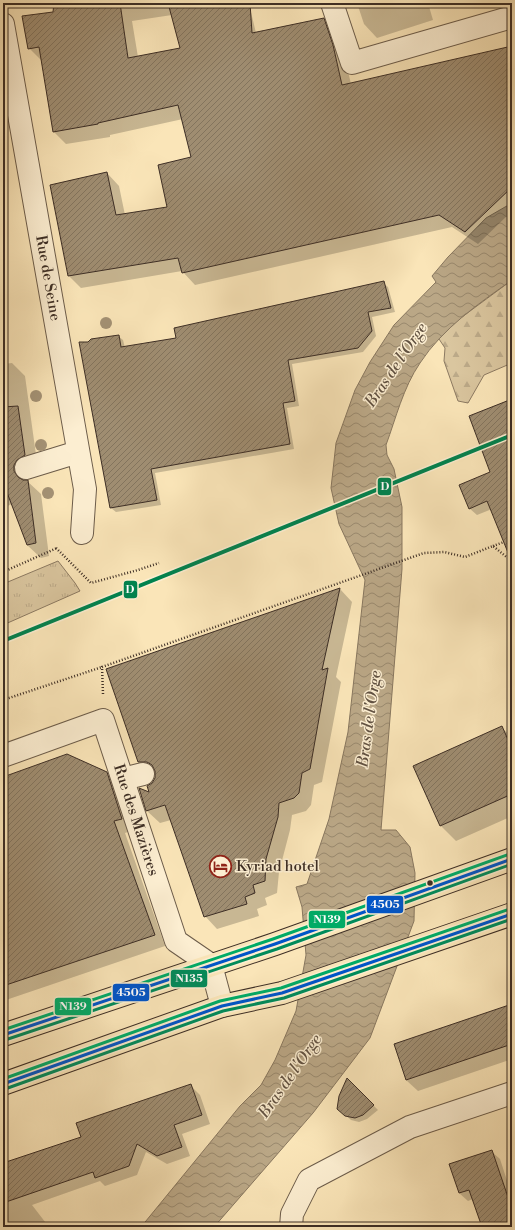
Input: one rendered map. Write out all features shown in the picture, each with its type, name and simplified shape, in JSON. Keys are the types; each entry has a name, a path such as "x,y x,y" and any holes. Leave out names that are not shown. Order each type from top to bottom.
{"main road":[{"path":"3,1035 275,944 512,860"},
{"path":"3,1084 222,1006 282,993 512,914"}],"street":[{"path":"332,3 352,63 512,17"},
{"name":"Rue de Seine","path":"3,24 85,489 82,533"},
{"path":"26,468 78,452"},
{"path":"3,756 103,720"},
{"name":"Rue des Mazières","path":"103,720 133,776 176,941 211,965"},
{"path":"211,965 222,1006"},
{"path":"291,1227 292,1214 309,1180 410,1127 512,1093"}],"path":[{"path":"3,572 56,548 82,533"},
{"path":"3,700 102,667 424,553 444,552 465,557 504,542"},
{"path":"493,546 509,559 512,559"},
{"path":"56,548 91,583 159,563"},
{"path":"328,588 329,592"},
{"path":"102,667 103,720"}],"green space":[{"path":"512,280 512,363 484,375 468,403 458,401 444,361 445,348 439,339 458,320"},
{"path":"58,561 80,591 3,625 3,584"}],"water":[{"name":"Bras de l'Orge","path":"512,203 512,280 462,317 429,350 409,383 400,403 386,445 387,455 394,469 402,507 402,569 381,830 396,830 410,847 415,873 414,921 370,1038 313,1113 214,1227 141,1227 240,1106 261,1085 275,1060 296,1011 306,955 302,907 296,887 307,884 329,819 348,732 365,580 339,524 331,488 336,443 355,390 370,362 394,325 436,282 432,276 448,257 486,218"}],"building":[{"path":"54,3 120,3 128,58 180,48 168,3 250,3 252,33 324,18 333,45 342,85 512,46 512,187 465,232 439,215 182,273 178,258 68,276 50,185 107,172 116,215 167,207 158,165 191,157 178,105 98,124 53,132 39,47 28,49 22,16 53,12"},
{"path":"384,281 391,308 368,312 372,331 358,348 288,360 295,401 283,403 290,444 151,469 157,500 110,508 79,342 88,342 91,339 119,335 121,347 176,338 174,328"},
{"path":"512,399 511,560 487,501 469,509 459,485 490,472 469,416"},
{"path":"18,406 25,455 17,460 14,465 14,471 18,477 23,480 28,480 36,543 27,545 3,482 3,407"},
{"path":"340,588 322,670 328,668 310,769 302,773 299,793 294,798 279,803 278,817 266,859 265,881 253,885 255,893 245,897 247,904 204,917 165,805 146,811 139,788 149,792 147,786 152,783 155,778 155,771 152,765 147,762 138,762 106,669"},
{"path":"502,726 512,749 512,794 440,826 413,766"},
{"path":"67,754 107,772 122,819 114,821 155,935 3,986 3,777"},
{"path":"512,1004 512,1044 406,1080 394,1044"},
{"path":"347,1078 374,1105 363,1115 355,1118 345,1116 337,1109 339,1096"},
{"path":"191,1084 202,1115 174,1125 182,1147 157,1156 137,1144 129,1166 95,1178 93,1172 3,1203 3,1163 81,1137 76,1123"},
{"path":"492,1150 512,1209 512,1227 482,1227 469,1190 459,1193 449,1164"}],"transit line":[{"name":"D","path":"3,641 512,435"},
{"name":"N139","path":"3,1030 273,939 510,854"},
{"name":"4505","path":"3,1035 275,944 512,859"},
{"name":"N135","path":"5,1040 277,949 512,864"},
{"name":"N139","path":"3,1079 220,1001 281,988 510,909"},
{"name":"4505","path":"3,1084 222,1006 282,993 512,914"},
{"name":"N135","path":"5,1089 223,1011 284,998 512,919"}],"place":[{"name":"Kyriad hotel","path":"221,866"}]}
